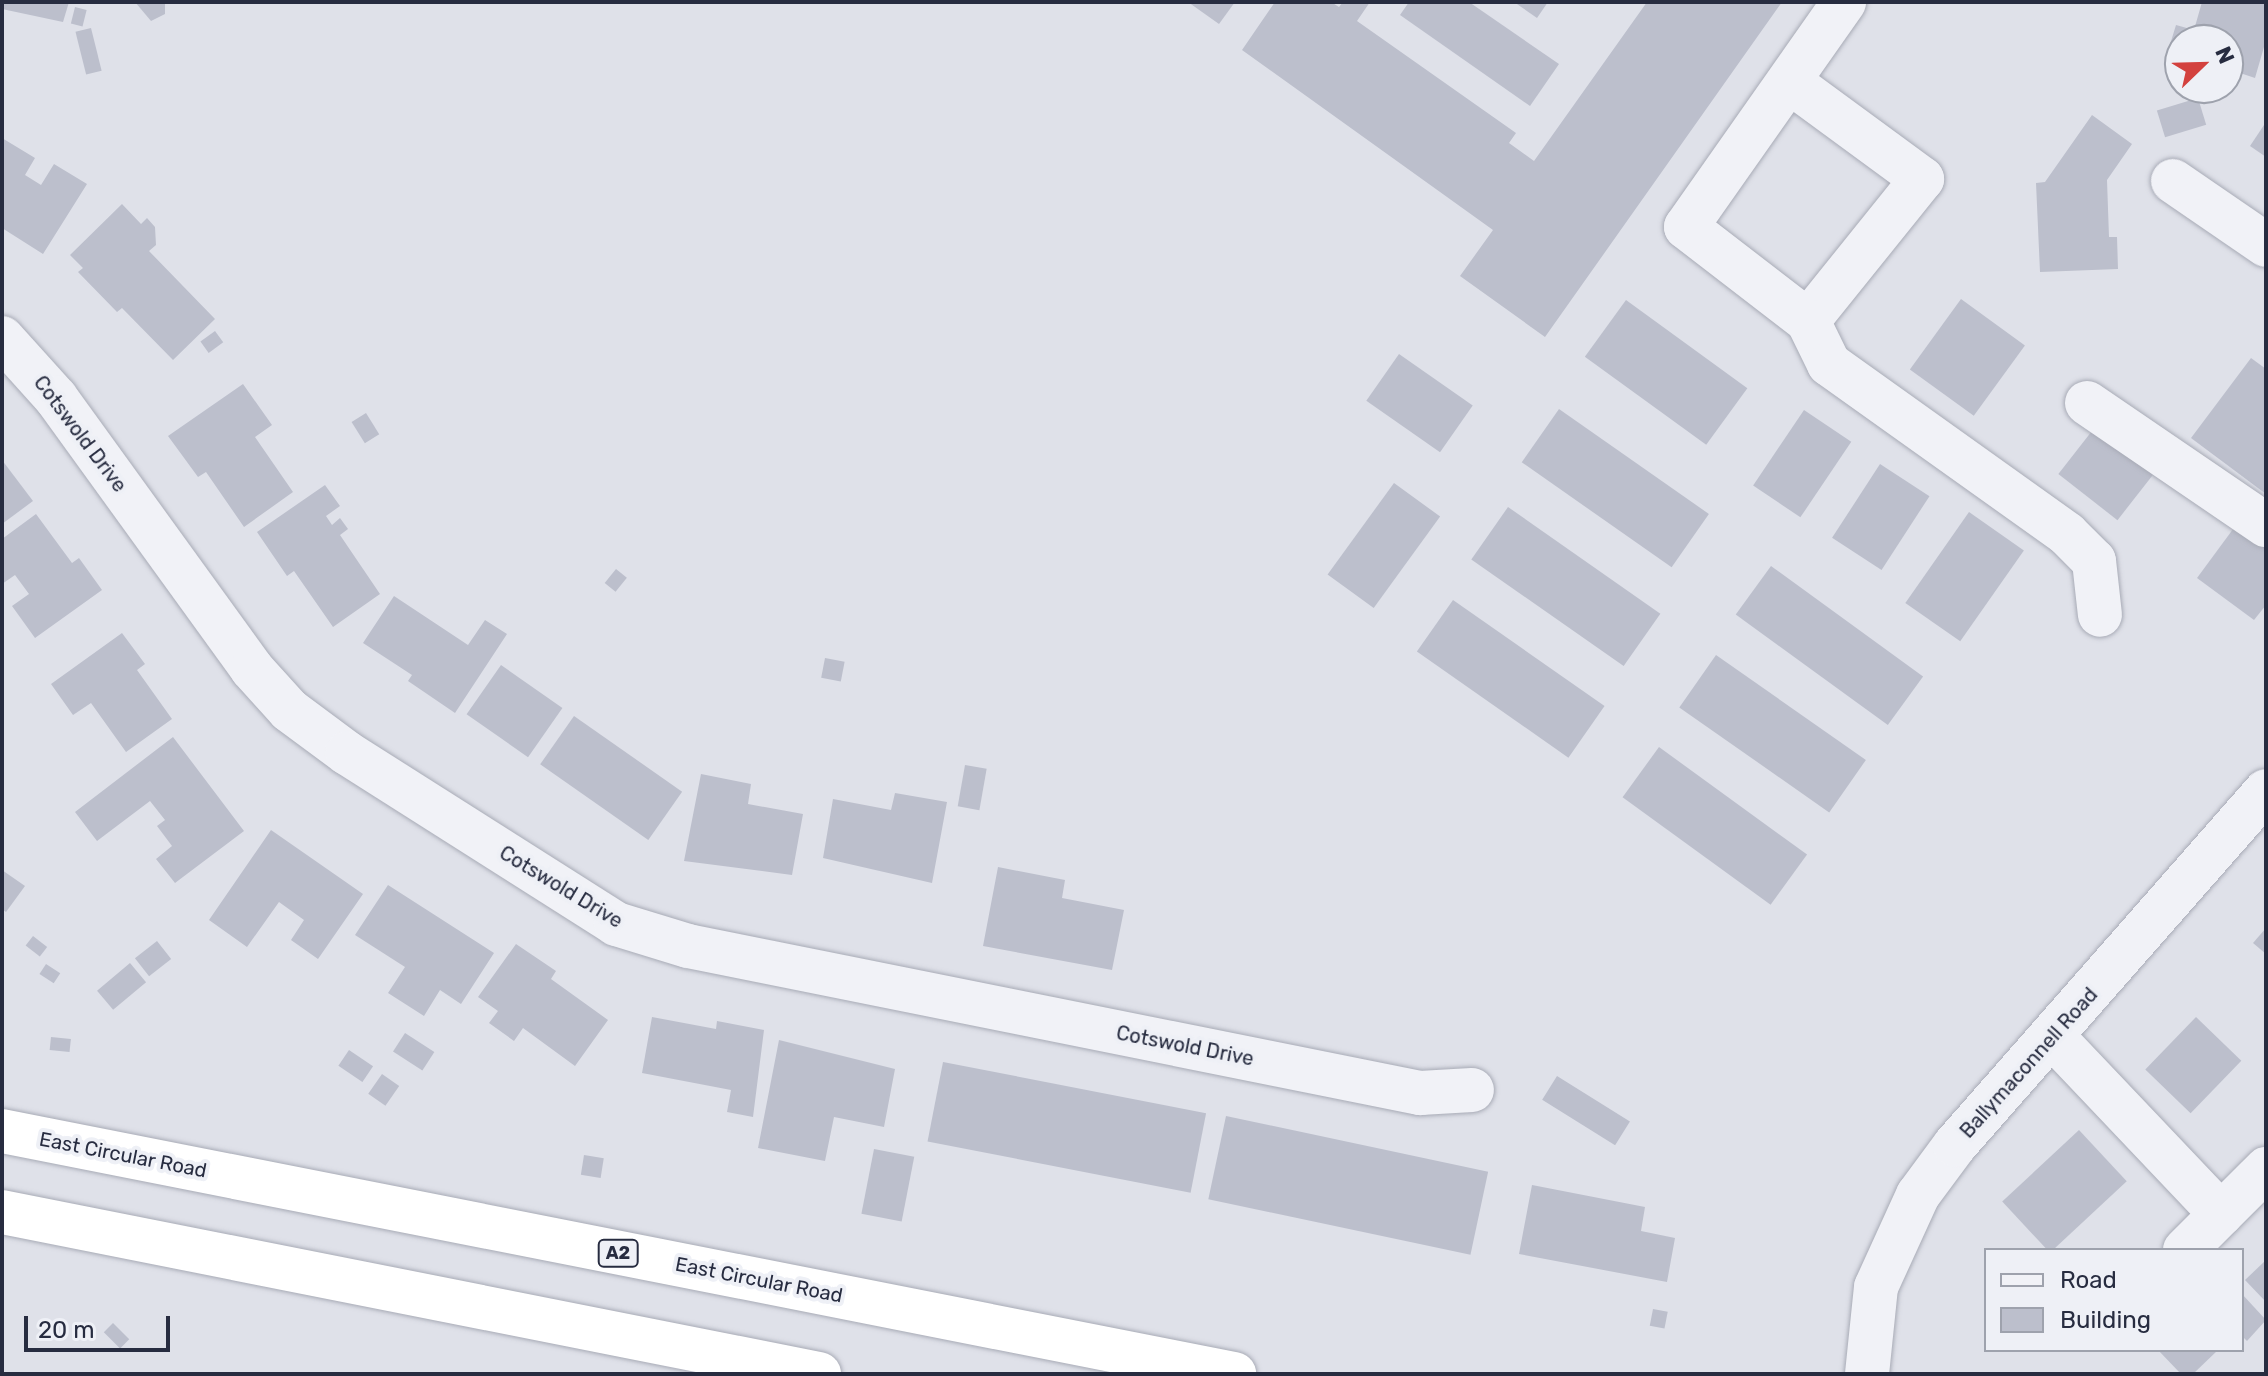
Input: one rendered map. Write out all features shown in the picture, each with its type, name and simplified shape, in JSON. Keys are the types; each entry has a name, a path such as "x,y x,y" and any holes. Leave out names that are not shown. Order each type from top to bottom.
{"highway":[{"name":"East Circular Road","path":"2,1131 1234,1374"},
{"path":"2,1212 819,1374"}],"street":[{"path":"1844,2 1686,227 1808,321 1829,364 2067,534 2094,561 2100,615"},
{"path":"1790,82 1922,179 1808,321"},
{"path":"2173,181 2266,245"},
{"name":"Cotswold Drive","path":"2,338 56,398 252,669 289,710 398,786 616,924 688,946 1420,1093 1472,1090"},
{"path":"2087,403 2266,525"},
{"name":"Ballymaconnell Road","path":"1867,1374 1876,1287 1918,1195 1955,1145 2266,791"},
{"path":"2053,1037 2221,1214"},
{"path":"2187,1248 2266,1169"}],"building":[{"path":"2,2 69,2 63,22 2,9"},
{"path":"135,2 165,2 165,14 151,21"},
{"path":"1188,2 1235,2 1219,24"},
{"path":"1275,2 1331,2 1339,7 1343,2 1370,2 1357,21 1516,133 1509,143 1534,161 1647,2 1782,2 1545,337 1460,276 1493,230 1242,50"},
{"path":"1409,2 1469,2 1559,64 1530,106 1400,15"},
{"path":"1514,2 1548,2 1537,18"},
{"path":"2202,2 2266,2 2266,40 2255,78 2244,74 2244,24 2196,24"},
{"path":"75,7 87,10 83,26 71,23"},
{"path":"91,28 102,71 86,75 75,32"},
{"path":"2178,104 2200,104 2206,125 2165,137 2157,111"},
{"path":"2092,115 2132,144 2107,180 2109,237 2117,237 2118,269 2040,272 2036,183 2045,182"},
{"path":"2266,122 2266,157 2250,146"},
{"path":"2,138 35,158 25,175 41,185 54,164 87,184 43,254 2,228"},
{"path":"122,204 141,224 147,218 155,227 156,245 149,251 215,319 173,360 122,308 117,312 78,272 83,268 70,255"},
{"path":"1961,299 2025,345 1974,416 1910,369"},
{"path":"1626,300 1747,388 1706,445 1585,357"},
{"path":"215,331 223,342 209,353 200,342"},
{"path":"1399,354 1473,406 1440,452 1366,401"},
{"path":"2251,358 2266,369 2266,494 2191,438"},
{"path":"243,384 272,425 255,437 293,492 244,527 206,472 198,477 168,436"},
{"path":"1559,409 1709,514 1672,567 1522,462"},
{"path":"1804,410 1851,442 1800,517 1753,485"},
{"path":"366,413 379,434 365,443 352,422"},
{"path":"2099,422 2158,468 2117,520 2058,474"},
{"path":"2,460 33,501 2,524"},
{"path":"1880,464 1929,496 1882,570 1832,538"},
{"path":"1394,483 1440,517 1374,608 1328,574"},
{"path":"325,485 340,506 326,516 332,525 340,518 348,529 340,535 380,594 333,627 294,571 287,576 257,532"},
{"path":"1508,507 1660,614 1624,666 1471,559"},
{"path":"1969,512 2024,550 1960,641 1905,603"},
{"path":"36,514 72,563 79,558 102,590 35,638 12,606 29,594 15,575 2,584 2,539"},
{"path":"2239,521 2266,541 2266,605 2254,620 2197,578"},
{"path":"1771,566 1923,677 1888,725 1736,615"},
{"path":"616,569 627,578 616,592 605,583"},
{"path":"394,596 468,645 485,620 507,634 455,713 408,681 412,675 363,643"},
{"path":"1453,600 1605,706 1568,758 1417,652"},
{"path":"122,633 145,664 137,670 172,719 126,752 91,703 73,715 51,684"},
{"path":"1716,655 1866,760 1829,812 1679,707"},
{"path":"825,658 845,662 841,681 821,678"},
{"path":"501,665 562,708 528,757 467,714"},
{"path":"574,716 682,792 648,840 540,764"},
{"path":"173,737 244,831 175,883 156,859 172,846 157,826 165,820 150,801 97,841 75,812"},
{"path":"1659,747 1807,855 1771,905 1623,797"},
{"path":"965,765 987,769 979,810 958,806"},
{"path":"701,774 751,784 748,804 803,814 792,875 684,861"},
{"path":"895,793 947,802 932,883 823,858 833,799 891,810"},
{"path":"271,830 363,894 318,959 291,940 304,920 279,902 247,947 209,920"},
{"path":"998,867 1065,880 1062,898 1124,910 1112,970 983,946"},
{"path":"2,870 25,886 6,912 2,909"},
{"path":"388,885 494,953 461,1004 440,990 424,1016 388,993 405,967 355,935"},
{"path":"2266,928 2266,954 2253,943"},
{"path":"33,936 47,947 40,957 26,945"},
{"path":"157,941 171,959 149,976 135,958"},
{"path":"516,944 556,971 551,979 608,1020 575,1066 523,1028 514,1041 489,1023 498,1011 478,997"},
{"path":"130,963 146,982 113,1010 97,991"},
{"path":"46,964 60,973 54,983 39,974"},
{"path":"652,1017 716,1029 717,1021 764,1030 753,1117 727,1112 731,1090 642,1073"},
{"path":"2196,1017 2241,1061 2191,1113 2145,1070"},
{"path":"405,1033 434,1052 422,1071 393,1051"},
{"path":"51,1037 71,1039 70,1052 50,1050"},
{"path":"779,1040 895,1069 884,1127 834,1117 825,1161 758,1148"},
{"path":"349,1050 373,1066 362,1082 338,1066"},
{"path":"943,1062 1206,1113 1191,1193 928,1142"},
{"path":"382,1074 399,1086 385,1106 368,1094"},
{"path":"1557,1076 1630,1122 1615,1145 1542,1100"},
{"path":"1226,1116 1488,1172 1470,1255 1208,1199"},
{"path":"2079,1130 2127,1181 2055,1248 2045,1248 2002,1202"},
{"path":"874,1149 914,1157 902,1222 861,1214"},
{"path":"584,1155 604,1158 601,1178 581,1175"},
{"path":"1532,1185 1645,1207 1641,1231 1675,1238 1667,1282 1519,1254"},
{"path":"2266,1260 2266,1302 2245,1280"},
{"path":"2244,1296 2266,1320 2247,1341 2244,1338"},
{"path":"1653,1309 1668,1312 1664,1329 1650,1326"},
{"path":"113,1323 129,1339 120,1348 104,1332"},
{"path":"2160,1352 2216,1352 2193,1374 2181,1374"}]}
